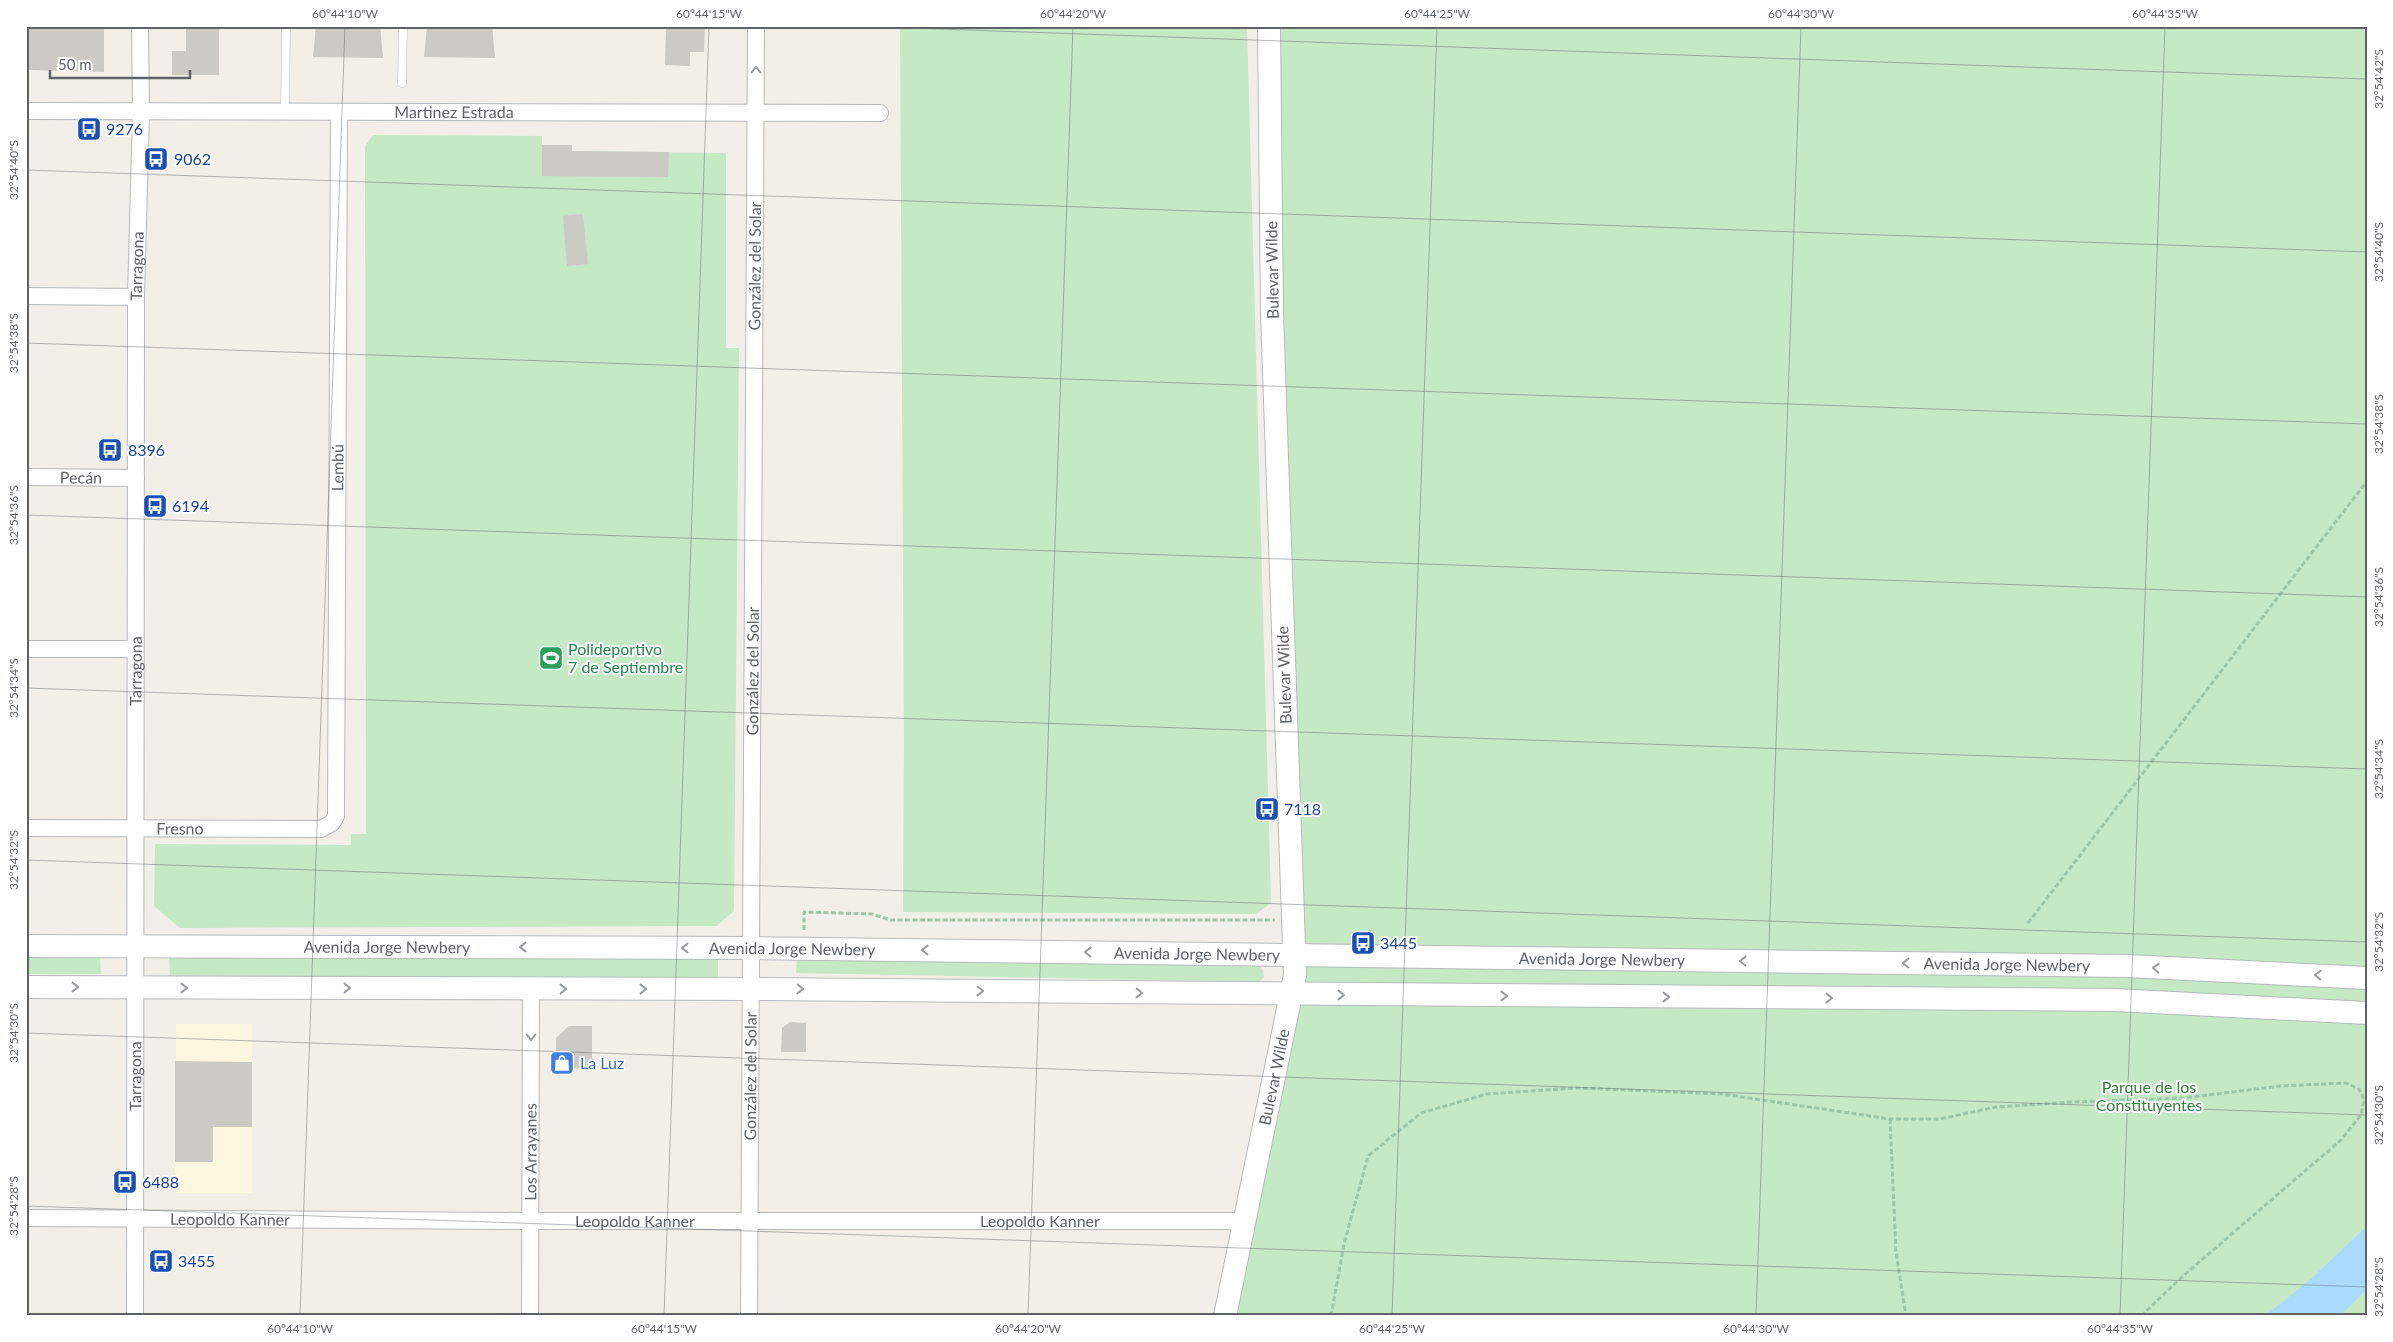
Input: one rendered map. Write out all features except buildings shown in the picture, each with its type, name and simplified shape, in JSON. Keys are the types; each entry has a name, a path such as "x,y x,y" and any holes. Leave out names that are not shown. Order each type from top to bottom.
{"main road":[{"name":"Bulevar Wilde","path":"1225,1316 1292,994 1294,955 1272,314 1269,26"},
{"name":"Avenida Jorge Newbery","path":"26,946 752,948 2127,966 2367,978"},
{"name":"Avenida Jorge Newbery","path":"26,987 752,989 2115,1000 2367,1013"}],"street":[{"name":"Tarragona","path":"135,1316 136,296 141,112 140,26"},
{"name":"González del Solar","path":"749,1316 756,26"},
{"name":"Martinez Estrada","path":"26,111 880,113"},
{"name":"Lembú","path":"332,824 336,816 337,745 339,112"},
{"path":"26,296 136,296"},
{"name":"Pecán","path":"26,477 136,478"},
{"path":"26,649 135,649"},
{"name":"Fresno","path":"26,828 321,829 332,824"},
{"name":"Los Arrayanes","path":"530,1316 531,988"},
{"name":"Leopoldo Kanner","path":"26,1218 530,1221 1244,1221"}],"lane":[{"path":"285,112 286,26"},
{"path":"402,83 403,26"}],"path":[{"path":"2028,923 2367,481"},
{"name":"Avenida Jorge Newbery","path":"804,912 872,914 891,920 1279,920"},
{"path":"1331,1316 1344,1244 1368,1156 1421,1112 1487,1094 1577,1088 1722,1094 1890,1119 1940,1118 2005,1106 2184,1098 2280,1086 2346,1083 2359,1089 2364,1100 2360,1114 2340,1140 2183,1276 2141,1316"},
{"path":"1890,1119 1896,1252 1906,1316"}],"shaded area":[{"path":"176,1024 252,1024 252,1193 175,1193"}],"green space":[{"path":"900,26 1247,26 1271,903 1256,914 903,912 904,743"},
{"name":"Parque de los Constituyentes","path":"1269,26 2367,26 2367,1316 1225,1316 1292,994"},
{"name":"Polideportivo 7 de Septiembre","path":"373,135 542,136 542,145 572,145 572,151 726,153 726,348 739,348 734,911 716,926 180,928 154,906 155,844 351,845 351,834 366,834 365,146"},
{"path":"26,957 100,957 101,974 26,974"},
{"path":"169,957 718,958 718,977 170,976"},
{"path":"797,957 1258,965 1263,970 1264,978 1258,982 796,973"}],"water":[{"path":"2367,1226 2367,1289 2340,1316 2265,1316 2312,1278"}],"place":[{"name":"9276","path":"89,129"},
{"name":"9062","path":"156,159"},
{"name":"8396","path":"110,450"},
{"name":"6194","path":"155,506"},
{"name":"Polideportivo 7 de Septiembre","path":"551,658"},
{"name":"7118","path":"1267,809"},
{"name":"3445","path":"1363,943"},
{"name":"La Luz","path":"562,1063"},
{"name":"6488","path":"125,1182"},
{"name":"3455","path":"161,1261"}]}
